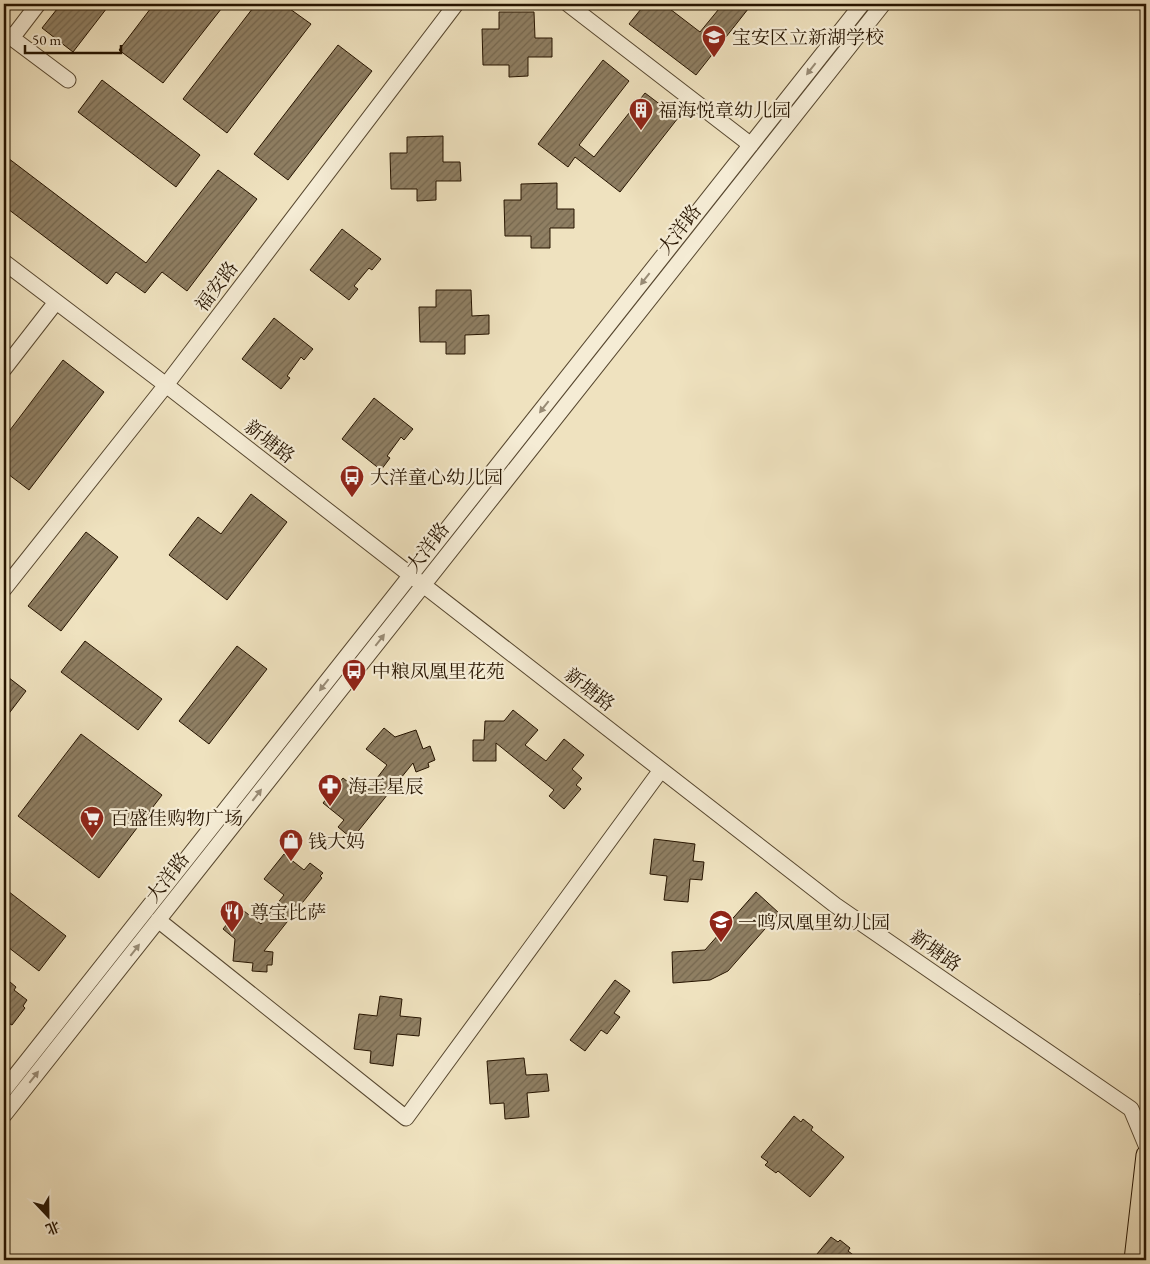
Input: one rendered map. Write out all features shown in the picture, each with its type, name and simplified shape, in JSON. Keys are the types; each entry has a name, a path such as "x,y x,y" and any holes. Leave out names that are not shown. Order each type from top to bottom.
{"main road":[{"path":"1134,1260 1146,1155"}],"street":[{"path":"38,4 8,35 68,80"},
{"name":"福安路","path":"4,589 166,385 456,4"},
{"path":"568,4 751,145"},
{"name":"大洋路","path":"4,1090 862,4"},
{"name":"大洋路","path":"4,1115 883,4"},
{"name":"新塘路","path":"4,262 166,385 835,905 1131,1109 1146,1145"},
{"path":"4,369 56,302"},
{"path":"158,920 406,1118 662,770"}],"path":[{"path":"1141,995 1146,952"}],"building":[{"path":"61,4 110,4 73,52 42,28"},
{"path":"154,4 225,4 163,83 119,50"},
{"path":"256,4 283,4 311,24 227,133 183,99"},
{"path":"645,4 675,4 670,9 700,32 723,4 752,4 696,75 629,24"},
{"path":"499,12 534,12 535,38 552,38 552,57 528,57 528,76 509,77 509,65 483,65 482,29 499,29"},
{"path":"338,45 372,71 288,180 254,154"},
{"name":"福海悦章幼儿园","path":"603,60 629,81 579,145 594,157 645,93 678,118 620,192 575,157 568,167 538,144"},
{"path":"102,80 200,155 176,187 78,112"},
{"path":"443,136 443,162 460,162 461,181 436,181 436,200 417,201 417,189 391,189 390,153 407,153 407,137"},
{"path":"4,155 146,263 218,170 257,199 187,291 162,272 145,293 116,272 107,284 4,206"},
{"path":"557,183 557,209 574,209 574,228 550,228 550,248 531,248 531,236 505,236 504,200 521,200 521,184"},
{"path":"342,229 381,259 372,270 369,268 354,286 358,289 349,300 310,270"},
{"path":"436,290 471,290 472,316 489,315 489,334 465,335 465,354 446,354 446,342 420,342 419,307 436,307"},
{"path":"274,318 313,349 304,360 301,357 287,376 290,378 281,389 242,359"},
{"path":"63,360 104,392 29,490 4,471 4,438"},
{"path":"374,398 413,429 404,440 401,437 387,456 390,458 381,470 342,439"},
{"path":"251,494 287,522 227,600 169,555 198,517 221,534"},
{"path":"86,532 118,557 61,631 28,606"},
{"path":"85,641 162,699 138,730 61,672"},
{"path":"237,646 267,669 209,744 179,721"},
{"path":"4,674 26,691 4,720"},
{"path":"513,710 538,730 525,745 546,761 564,739 584,755 572,769 582,778 576,785 581,789 564,809 549,796 554,790 496,743 496,761 473,761 473,740 484,740 485,721 504,721"},
{"path":"384,728 395,737 416,730 423,749 430,746 435,760 428,763 429,767 416,772 413,763 355,835 353,833 350,837 338,827 344,820 323,803 343,778 364,795 387,765 366,749"},
{"path":"81,734 162,795 99,878 18,816"},
{"path":"654,839 695,844 693,861 704,862 702,880 690,879 688,902 664,900 667,876 650,874"},
{"path":"284,854 304,870 310,863 323,873 320,876 322,878 264,951 273,952 272,965 267,965 267,972 252,971 253,963 233,961 235,939 223,929 240,908 261,924 284,895 264,879"},
{"path":"4,888 66,936 39,971 4,944"},
{"path":"756,892 779,913 728,971 710,980 673,983 672,952 705,950"},
{"path":"4,977 16,987 14,990 27,1000 23,1006 25,1008 12,1025 10,1024 4,1031"},
{"path":"615,980 630,991 614,1013 620,1017 607,1034 601,1030 585,1051 570,1040"},
{"path":"380,996 402,999 400,1016 421,1018 419,1036 397,1034 393,1066 370,1063 371,1051 354,1049 359,1014 377,1016"},
{"path":"524,1058 526,1075 547,1074 549,1091 527,1093 529,1117 505,1119 504,1103 490,1104 487,1061"},
{"path":"794,1116 801,1122 803,1119 813,1127 811,1130 844,1157 810,1197 778,1171 776,1173 765,1165 768,1162 761,1157"},
{"path":"831,1237 838,1242 840,1240 850,1248 848,1251 860,1260 812,1260"}],"place":[{"name":"宝安区立新湖学校","path":"714,58"},
{"name":"福海悦章幼儿园","path":"641,131"},
{"name":"大洋童心幼儿园","path":"352,498"},
{"name":"中粮凤凰里花苑","path":"354,692"},
{"name":"海王星辰","path":"330,807"},
{"name":"百盛佳购物广场","path":"92,839"},
{"name":"钱大妈","path":"291,862"},
{"name":"尊宝比萨","path":"232,933"},
{"name":"一鸣凤凰里幼儿园","path":"721,943"}]}
